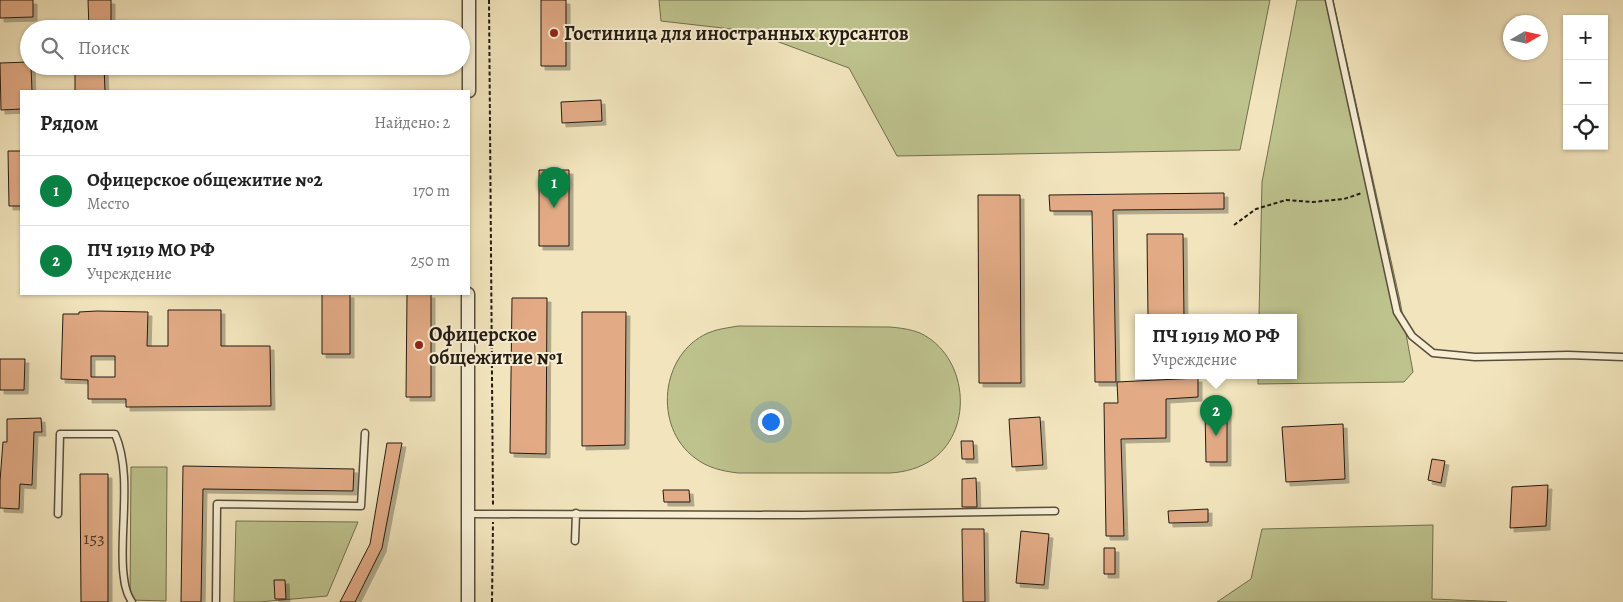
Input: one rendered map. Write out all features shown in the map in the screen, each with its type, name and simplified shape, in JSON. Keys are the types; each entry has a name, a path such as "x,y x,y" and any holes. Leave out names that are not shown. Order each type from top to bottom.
{"street":[{"path":"469,0 469,20"},
{"path":"469,75 469,90"},
{"path":"468,295 468,602"}],"lane":[{"path":"1329,0 1397,312 1412,336 1432,353 1476,358 1568,355 1623,357"},
{"path":"216,602 217,504 361,506 365,432"},
{"path":"58,514 60,434 115,434 120,444 124,469 123,561 125,587 132,602"},
{"path":"468,514 804,515 1055,512"},
{"path":"575,542 576,513"}],"path":[{"path":"489,0 492,602"},
{"path":"1234,225 1256,209 1286,200 1313,202 1344,199 1371,190"}],"green space":[{"path":"659,0 1270,0 1240,150 897,156 849,68 749,31 661,21"},
{"path":"1297,0 1333,0 1400,301 1413,372 1404,382 1258,384 1258,379 1297,379 1297,314 1259,314 1262,182"},
{"path":"738,326 890,327 920,333 936,343 948,358 956,374 960,393 960,411 955,429 946,446 933,459 907,471 890,473 738,473 710,467 695,458 682,445 673,428 668,410 668,392 672,374 680,357 692,343 708,333"},
{"path":"131,467 167,467 166,601 130,600"},
{"path":"236,521 358,522 327,596 259,602 234,602"},
{"path":"1433,525 1432,599 1507,602 1217,602 1251,579 1262,529"}],"building":[{"path":"0,0 33,0 33,17 0,18"},
{"path":"88,0 111,0 111,20 89,20"},
{"name":"Гостиница для иностранных курсантов","path":"541,0 566,0 566,66 541,66"},
{"path":"20,62 20,75 31,75 32,90 20,90 20,109 1,110 0,63"},
{"path":"75,75 104,75 105,90 75,90"},
{"path":"601,100 602,121 562,123 561,102"},
{"path":"8,151 20,151 20,206 9,206"},
{"path":"539,170 569,170 569,246 539,246"},
{"path":"1224,193 1224,209 1113,210 1116,382 1095,382 1092,211 1050,211 1049,195"},
{"path":"978,195 1020,195 1021,383 979,383"},
{"path":"1147,234 1183,234 1184,314 1148,314"},
{"path":"322,295 350,295 350,354 322,354"},
{"name":"Офицерское общежитие №1","path":"407,295 431,295 431,397 406,397"},
{"path":"512,298 547,298 546,454 510,453"},
{"path":"168,310 221,310 221,346 270,346 271,406 126,407 126,399 88,399 88,380 61,379 63,314 97,311 148,312 147,346 168,346","holes":["91,356 115,356 115,377 91,377"]},
{"path":"582,312 626,312 625,445 582,446"},
{"path":"0,359 25,359 24,390 0,390"},
{"path":"1198,379 1198,397 1166,399 1166,438 1121,439 1124,536 1106,536 1104,403 1118,403 1117,382"},
{"path":"1205,410 1227,410 1227,462 1206,462"},
{"path":"1040,417 1043,465 1012,467 1009,419"},
{"path":"41,418 42,432 34,432 32,485 20,484 19,509 0,508 3,442 7,442 7,419"},
{"path":"1343,424 1345,479 1286,482 1282,427"},
{"path":"961,441 973,441 974,459 962,459"},
{"path":"387,443 402,443 382,548 355,602 340,602 370,544"},
{"path":"1432,459 1445,461 1441,483 1428,480"},
{"path":"183,466 354,469 353,491 203,489 201,602 181,602"},
{"path":"80,474 108,474 108,602 81,602"},
{"path":"976,478 977,507 962,507 962,479"},
{"path":"1548,485 1546,526 1510,528 1512,487"},
{"path":"663,490 689,490 690,502 664,502"},
{"path":"1208,509 1208,522 1169,523 1168,511"},
{"path":"962,529 984,529 985,602 963,602"},
{"path":"1021,531 1049,534 1044,585 1016,583"},
{"path":"1104,548 1115,548 1115,574 1104,574"},
{"path":"274,580 285,580 286,599 275,599"}],"place":[{"name":"Гостиница для иностранных курсантов","path":"554,33"},
{"name":"Офицерское общежитие №2","path":"554,208"},
{"name":"Офицерское общежитие №1","path":"419,345"},
{"name":"ПЧ 19119 МО РФ","path":"1216,436"}]}
